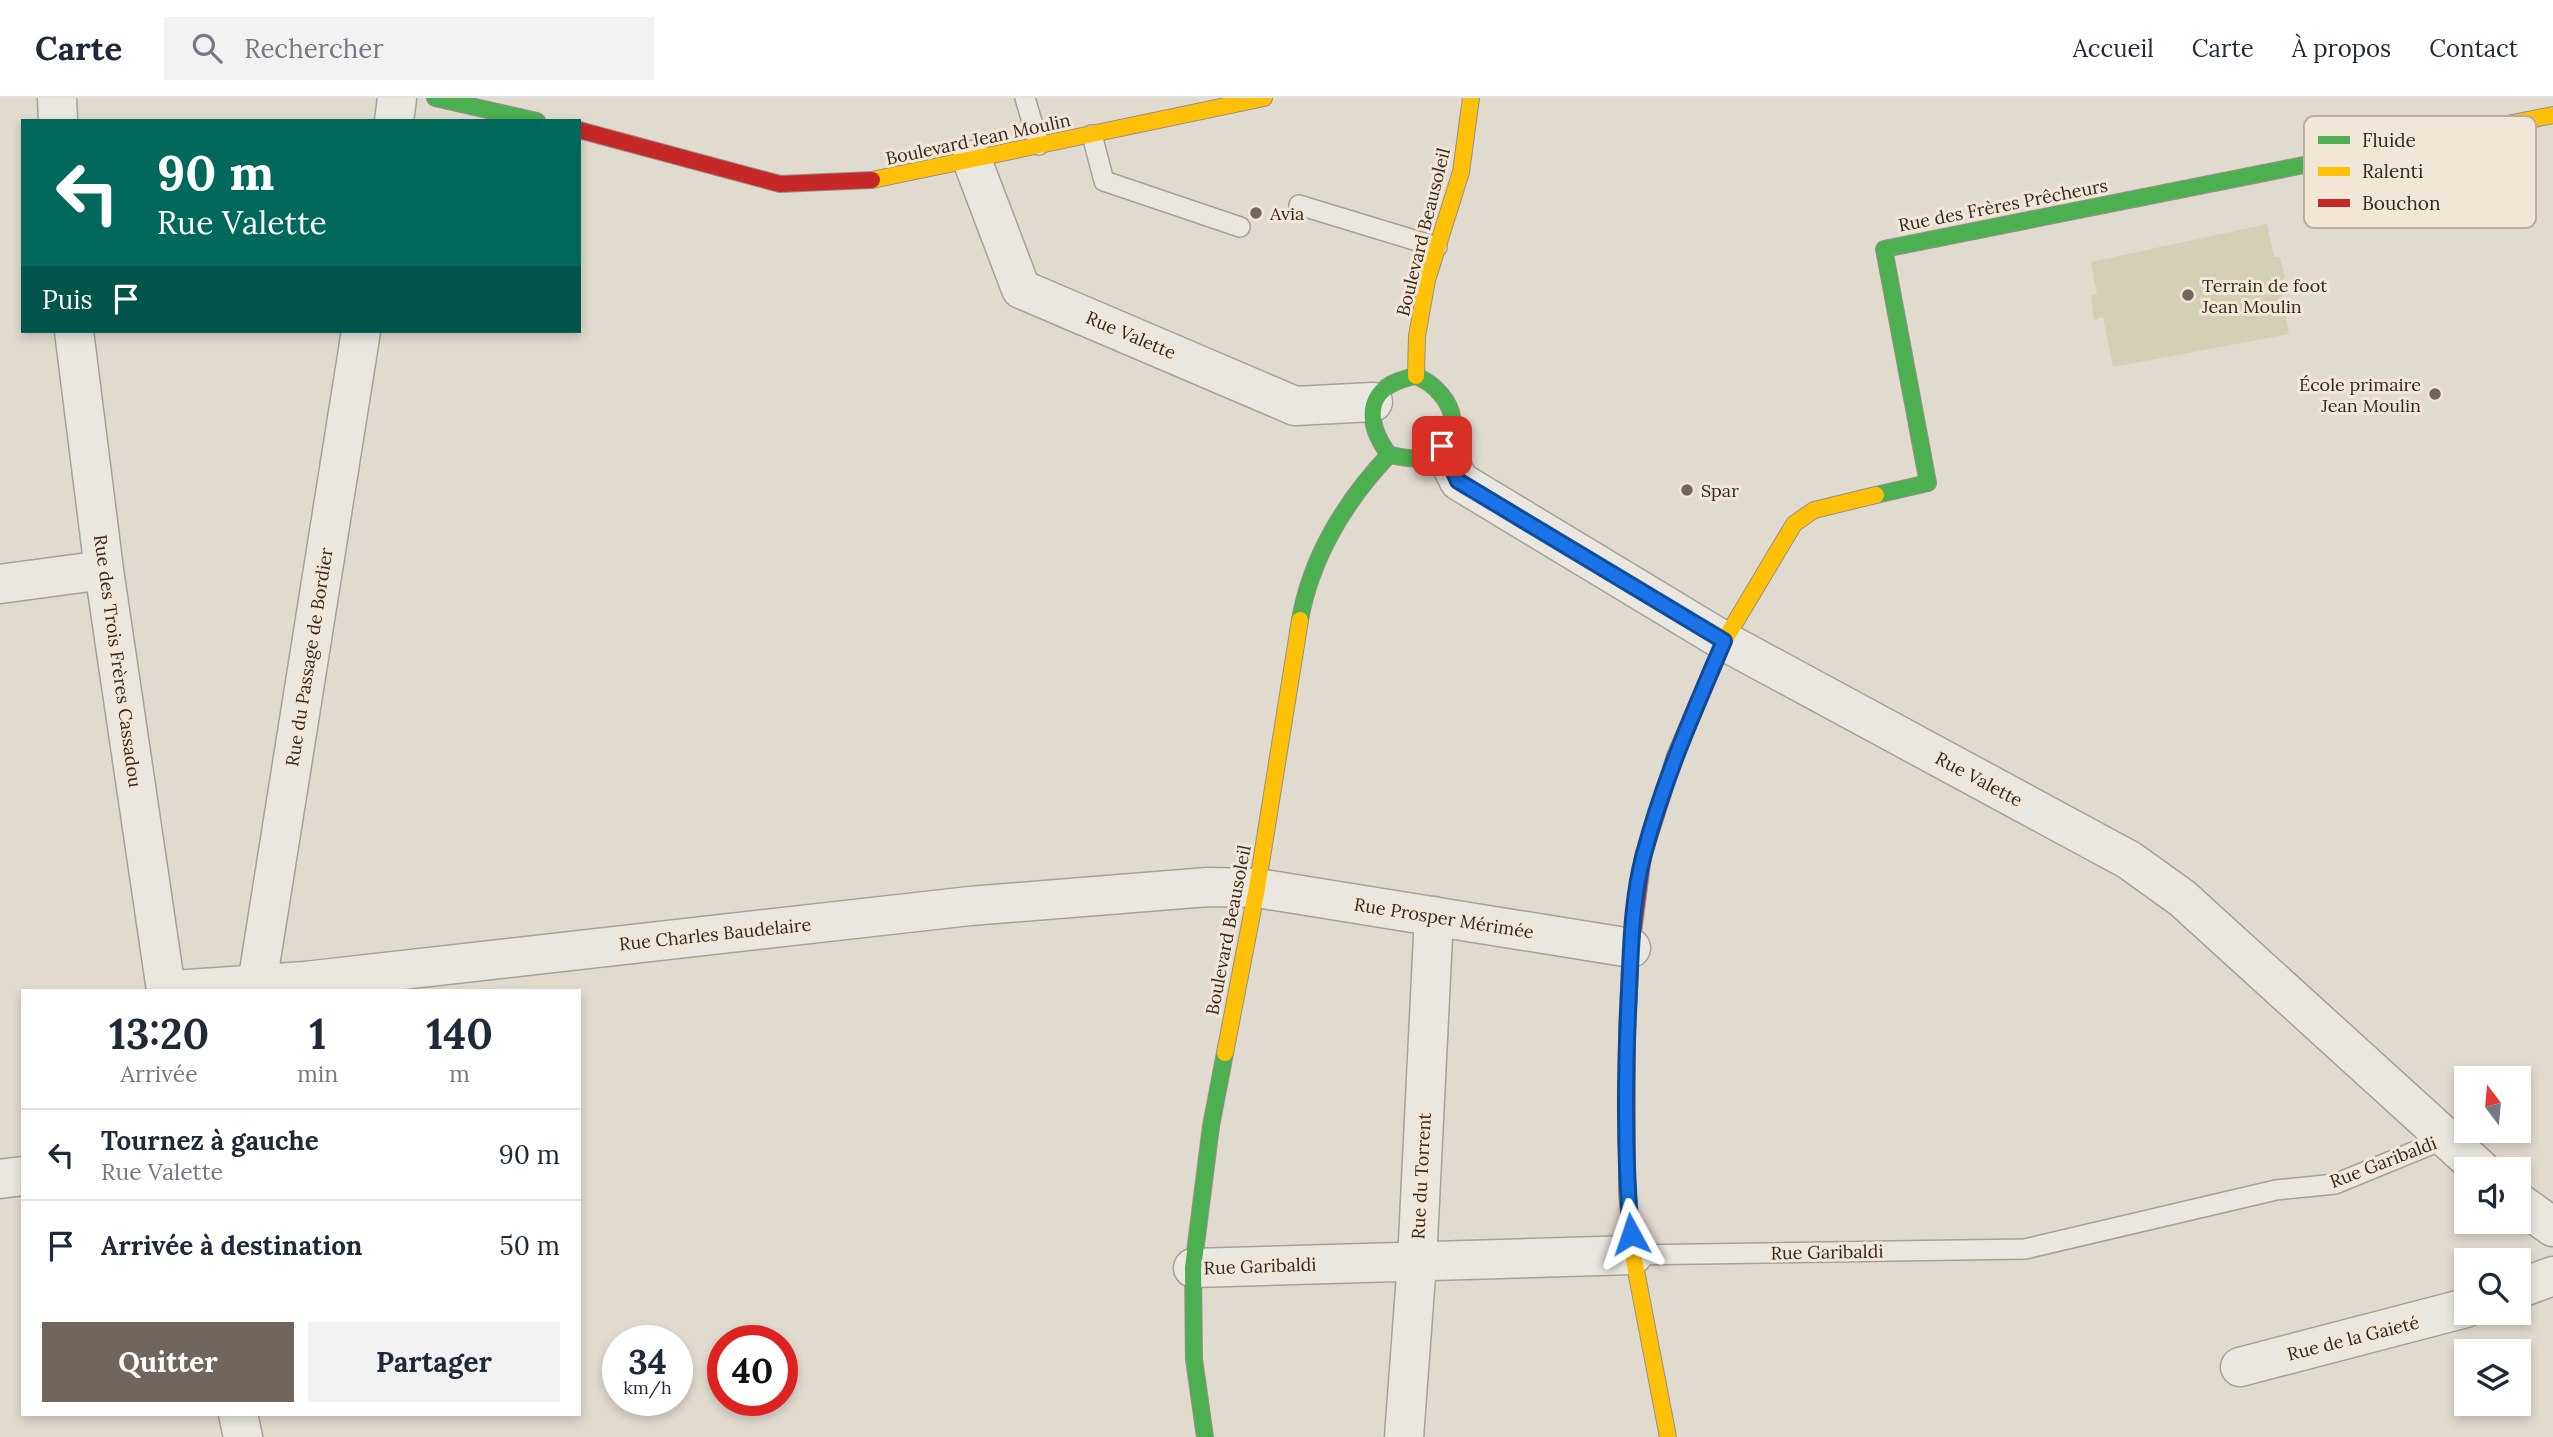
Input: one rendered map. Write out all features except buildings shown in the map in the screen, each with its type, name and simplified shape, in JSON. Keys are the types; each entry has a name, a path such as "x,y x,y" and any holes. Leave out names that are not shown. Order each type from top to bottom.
{"main road":[{"path":"436,98 528,119"},
{"name":"Boulevard Jean Moulin","path":"581,131 780,184 860,183 1264,98"},
{"name":"Boulevard Beausoleil","path":"1416,376 1416,336 1427,280 1461,172 1471,98"},
{"name":"Rue des Frères Prêcheurs","path":"1668,1437 1633,1255 1627,1192 1626,1041 1631,948 1643,856 1681,741 1724,641 1794,524 1814,510 1928,483 1884,249 2304,165"},
{"path":"1416,376 1433,381 1444,391 1451,404 1452,426 1442,446 1419,459 1388,455 1371,428 1373,402 1386,385 1400,377 1416,376"},
{"name":"Boulevard Beausoleil","path":"1205,1437 1194,1359 1193,1268 1211,1126 1257,888 1301,615 1326,541 1360,485 1388,455"}],"street":[{"path":"57,98 58,119"},
{"path":"394,119 397,98"},
{"name":"Rue Valette","path":"972,160 1021,289 1296,406 1373,402"},
{"name":"Rue des Trois Frères Cassadou","path":"74,333 104,570 166,989"},
{"name":"Rue du Passage de Bordier","path":"257,984 360,333"},
{"name":"Rue Valette","path":"1442,446 1458,481 1724,641 2129,860 2182,898 2466,1157"},
{"path":"0,583 104,570"},
{"name":"Rue Charles Baudelaire","path":"188,989 257,984 970,906 1208,887 1257,888"},
{"name":"Rue Prosper Mérimée","path":"1257,888 1631,948"},
{"name":"Rue du Torrent","path":"1404,1437 1417,1262 1434,916"},
{"path":"0,1179 21,1177"},
{"path":"2531,1211 2553,1227"},
{"name":"Rue Garibaldi","path":"1193,1268 1633,1255"},
{"path":"2531,1284 2553,1276"},
{"name":"Rue de la Gaieté","path":"2240,1367 2454,1311"},
{"path":"238,1416 243,1437"}],"lane":[{"path":"1025,98 1040,145"},
{"path":"1092,135 1104,181 1240,227"},
{"path":"1299,205 1437,247"},
{"name":"Rue Garibaldi","path":"1633,1255 2025,1250 2276,1190 2336,1184 2445,1139"}],"shaded area":[{"name":"Terrain de foot Jean Moulin","path":"2267,224 2274,257 2280,257 2285,278 2279,281 2289,334 2113,367 2103,317 2094,320 2091,296 2097,294 2091,262"}],"traffic: fast":[{"path":"435,98 528,119"},
{"path":"1876,495 1928,483 1884,249 2304,165"},
{"path":"1416,376 1441,394 1453,419 1452,432 1448,443 1437,452 1422,458 1389,455 1375,428 1374,405 1387,387 1416,376"},
{"path":"1300,620 1312,574 1332,531 1358,491 1389,455"},
{"path":"1205,1437 1194,1359 1193,1268 1211,1126 1225,1053"}],"traffic: slow":[{"path":"872,180 1264,98"},
{"path":"1416,376 1417,336 1427,280 1461,172 1471,98"},
{"path":"2536,118 2553,115"},
{"path":"1675,756 1724,641 1794,524 1814,510 1876,495"},
{"path":"1225,1053 1257,888 1300,620"},
{"path":"1627,1030 1627,1193 1633,1255 1668,1437"}],"traffic: jam":[{"path":"581,131 780,184 872,180"},
{"path":"1627,1030 1631,948 1643,856 1675,756"}],"place":[{"name":"Avia","path":"1256,213"},
{"name":"Terrain de foot Jean Moulin","path":"2188,295"},
{"name":"École primaire Jean Moulin","path":"2435,394"},
{"name":"Spar","path":"1687,490"}],"route":[{"path":"1442,446 1458,481 1724,641 1681,741 1643,856 1631,948 1626,1041 1627,1192 1631,1234"}]}
